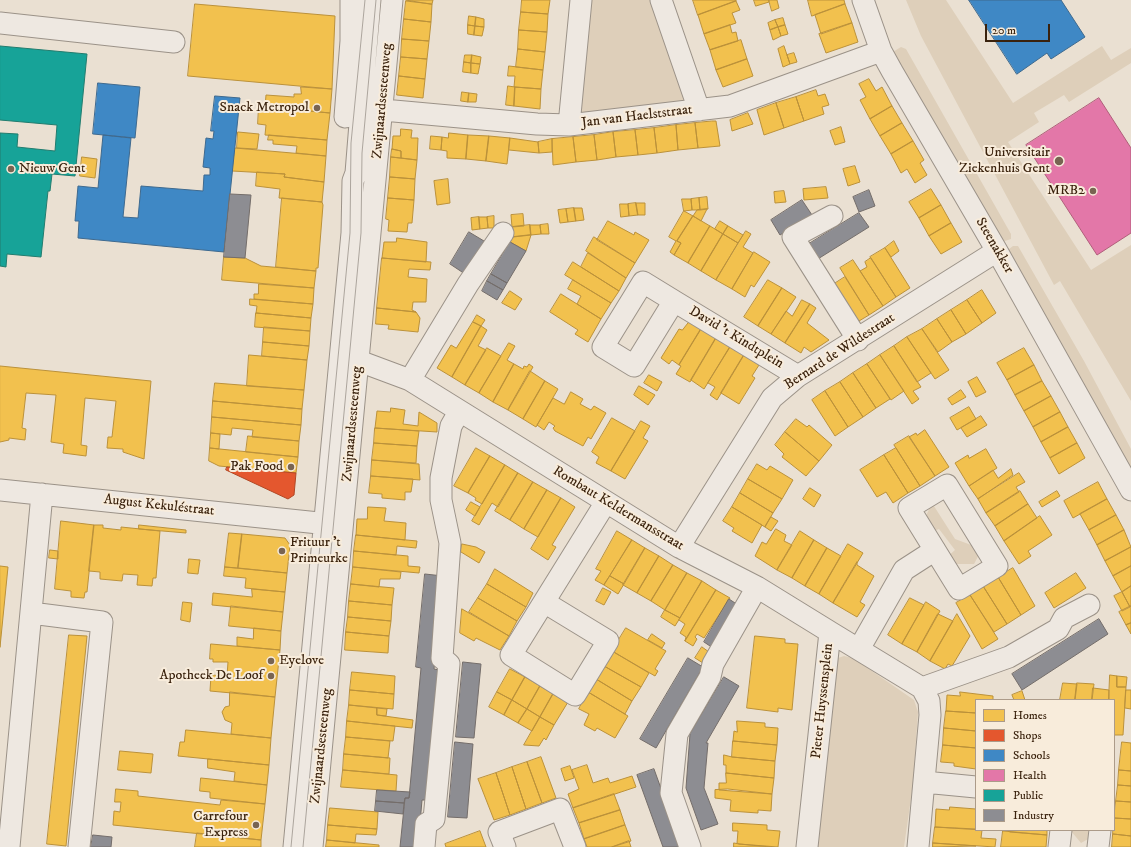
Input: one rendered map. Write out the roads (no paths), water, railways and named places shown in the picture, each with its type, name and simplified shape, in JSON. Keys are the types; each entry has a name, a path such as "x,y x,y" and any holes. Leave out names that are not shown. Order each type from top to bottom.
{"street":[{"name":"Zwijnaardsesteenweg","path":"286,847 345,233 343,157 351,41 350,0"},
{"path":"294,847 351,248 353,181 356,173 370,0"},
{"name":"Zwijnaardsesteenweg","path":"312,847 383,110 392,0"},
{"path":"569,125 581,0"},
{"path":"661,0 699,110"},
{"name":"Steenakker","path":"864,0 881,51 997,251 1131,490"},
{"path":"0,23 174,42"},
{"name":"Jan van Haelststraat","path":"383,110 537,124 569,125 699,110 730,106 881,51"},
{"path":"300,847 359,233 360,181 356,173"},
{"path":"832,216 793,237 858,340"},
{"path":"410,380 468,284 503,233"},
{"name":"Bernard de Wildestraat","path":"680,547 772,398 798,376 858,340 997,251"},
{"name":"David 't Kindtplein","path":"674,301 798,376"},
{"name":"Rombaut Keldermansstraat","path":"359,361 410,380 459,412 680,547 757,587 830,632"},
{"path":"424,847 426,824 434,819 449,664 442,658 450,543 441,500 441,478 451,426 459,412"},
{"path":"947,485 997,566 959,589 935,550 909,508 947,485"},
{"name":"August Kekuléstraat","path":"0,490 343,525"},
{"path":"9,847 42,494"},
{"path":"544,602 608,641 575,695 511,655 606,502"},
{"path":"859,649 904,570 935,550"},
{"path":"690,847 672,793 677,734 710,677 714,664 757,587"},
{"path":"918,847 930,715 929,701 922,688 1009,657 1058,630 1064,618 1089,605"},
{"path":"31,613 102,622 79,847"},
{"name":"Pieter Huyssensplein","path":"807,847 830,632 922,688"},
{"path":"924,782 975,787"},
{"path":"505,847 499,832 560,809 575,847"},
{"path":"1059,847 1061,831"},
{"path":"1098,847 1100,831"}],"tram line":[{"path":"291,847 350,233 351,143 365,0"},
{"path":"303,847 361,233 362,153 376,0"}],"place":[{"name":"Snack Metropol","path":"317,108"},
{"name":"Universitair Ziekenhuis Gent","path":"1059,161"},
{"name":"Nieuw Gent","path":"11,169"},
{"name":"MRB2","path":"1093,191"},
{"name":"Pak Food","path":"291,467"},
{"name":"Frituur 't Primeurke","path":"282,551"},
{"name":"Eyelove","path":"271,661"},
{"name":"Apotheek De Loof","path":"271,676"},
{"name":"Carrefour Express","path":"256,825"}]}
